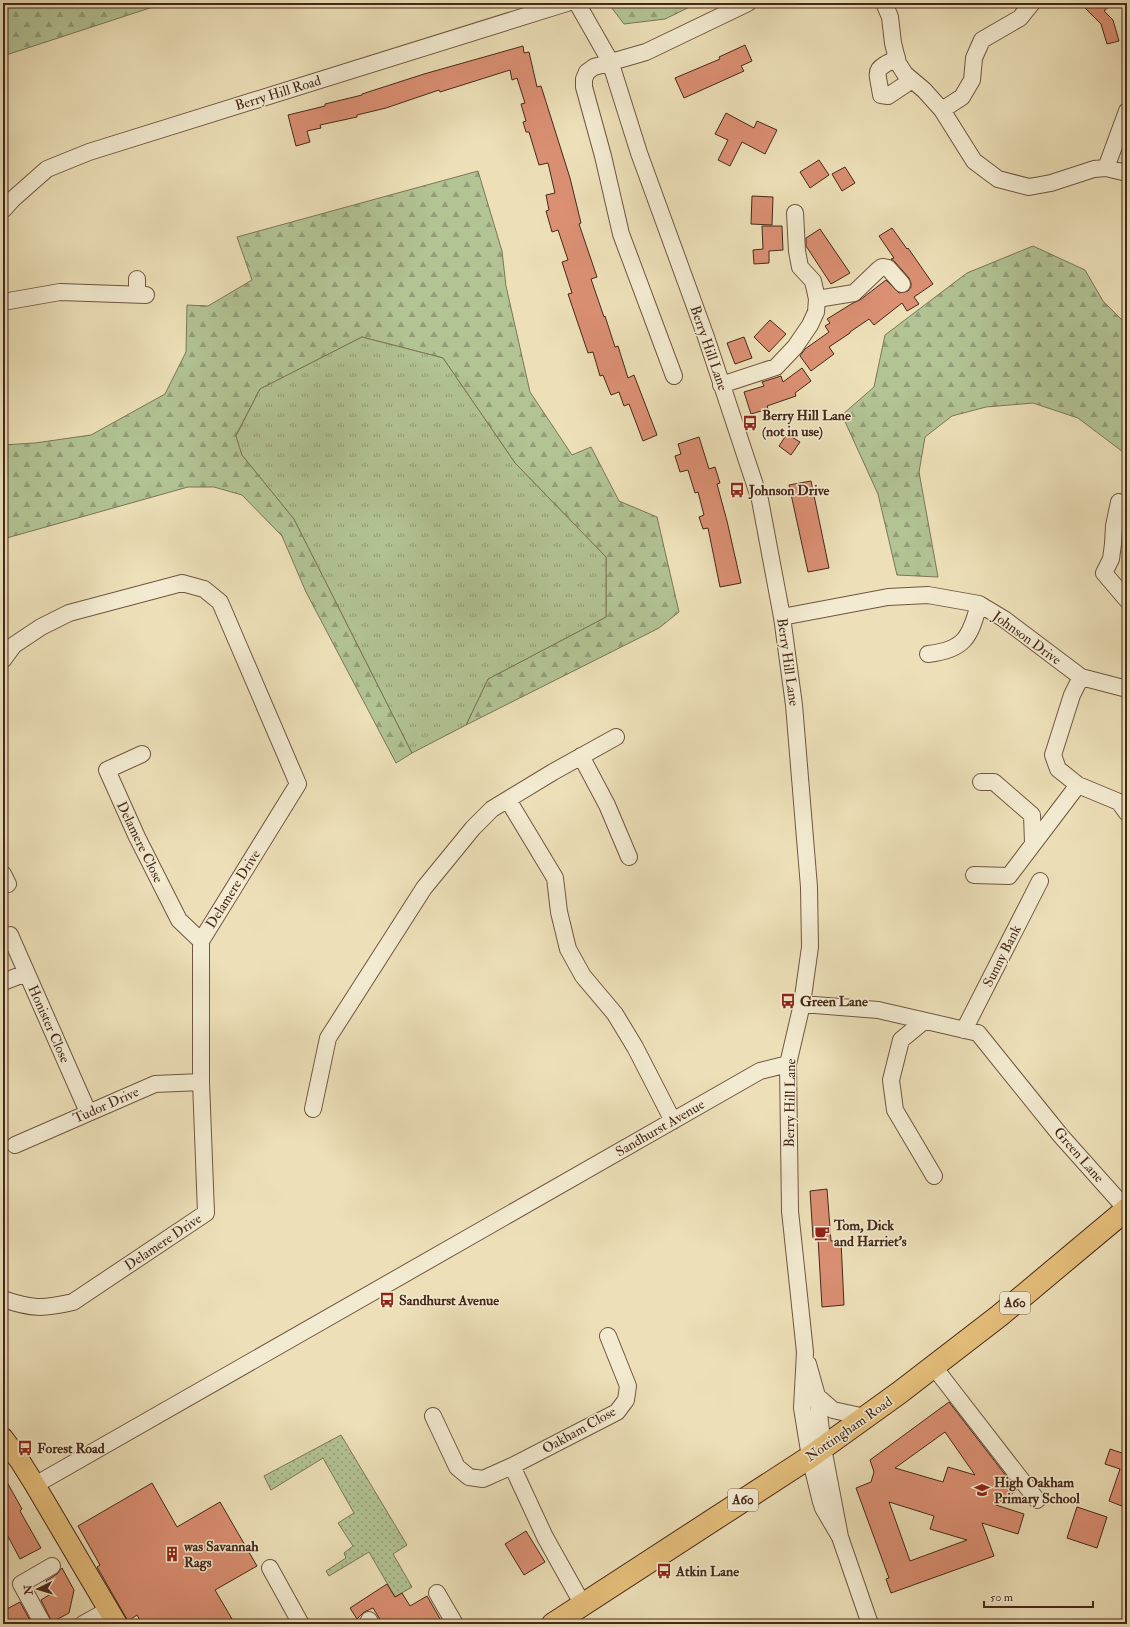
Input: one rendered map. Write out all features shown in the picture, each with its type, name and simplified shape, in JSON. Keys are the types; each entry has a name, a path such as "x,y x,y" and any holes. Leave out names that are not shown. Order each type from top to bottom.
{"highway":[{"name":"Nottingham Road","path":"553,1624 816,1453 934,1367 999,1316 1127,1210"}],"main road":[{"path":"3,1438 35,1485 112,1617"}],"street":[{"name":"Berry Hill Road","path":"3,210 13,199 47,169 89,152 567,3"},
{"name":"Berry Hill Lane","path":"577,3 610,61 639,153 703,330 760,500 782,617 794,705 809,887 810,947 802,1004 788,1064 790,1211 805,1352 817,1396 816,1453"},
{"path":"674,376 621,234 603,156 586,93 584,79 587,72 594,67 610,61 646,52 748,3"},
{"path":"884,3 890,17 893,43 898,63 905,74 924,90 942,110 974,161 998,179 1029,187 1051,183 1094,169 1106,168 1127,173"},
{"path":"942,110 962,97 972,80 974,58 982,40 1020,18 1032,3"},
{"path":"897,58 880,67 877,71 881,95 888,96 912,80"},
{"path":"1106,168 1127,111"},
{"path":"721,385 776,367 795,347 810,325 816,312 817,299 813,281 800,267 796,251 795,213"},
{"path":"817,299 854,293 882,268 888,268 902,284"},
{"path":"3,302 60,292 141,295 137,279"},
{"path":"1119,502 1114,526 1111,559 1104,573 1127,600"},
{"name":"Delamere Drive","path":"3,660 14,645 41,627 69,613 182,583 204,588 220,602 298,784 201,941 201,1082 206,1213 73,1302 49,1308 25,1306 3,1299"},
{"name":"Johnson Drive","path":"782,617 888,597 928,595 979,604 1004,619 1081,677 1127,687"},
{"path":"928,654 945,652 962,642 970,633 979,604"},
{"path":"1081,677 1072,694 1053,755 1058,768 1078,785 1119,802 1127,813"},
{"path":"314,1109 328,1038 424,888 472,828 492,809 616,737"},
{"name":"Delamere Close","path":"142,754 106,770 137,837 179,920 201,941"},
{"path":"582,756 607,805 630,857"},
{"path":"981,782 994,782 1032,815 1033,843"},
{"path":"974,875 1009,876 1078,785"},
{"path":"508,800 555,878 559,912 568,949 583,976 615,1014 635,1047 673,1121"},
{"name":"Sunny Bank","path":"964,1030 1040,881"},
{"name":"Honister Close","path":"10,935 88,1112"},
{"path":"3,982 26,972"},
{"name":"Green Lane","path":"802,1004 878,1010 978,1033 1061,1136 1127,1210"},
{"path":"924,1021 901,1040 891,1080 895,1110 934,1176"},
{"name":"Sandhurst Avenue","path":"35,1485 760,1071 788,1064"},
{"name":"Tudor Drive","path":"15,1146 88,1112 155,1084 201,1082"},
{"name":"Oakham Close","path":"433,1416 457,1467 469,1477 483,1479 512,1466 617,1412 626,1400 628,1386 608,1336"},
{"name":"Berry Hill Lane","path":"805,1352 802,1401 816,1453"},
{"path":"934,1367 1037,1500"},
{"path":"817,1396 833,1410 865,1417"},
{"path":"816,1453 840,1537 868,1623"},
{"path":"512,1466 545,1537 583,1604"},
{"path":"43,1624 21,1584 52,1566"},
{"path":"270,1568 302,1624"},
{"path":"436,1593 455,1624"},
{"path":"83,1624 112,1617"}],"green space":[{"path":"3,3 165,3 3,56"},
{"path":"608,3 698,3 665,19 624,24"},
{"path":"478,171 502,251 506,286 530,392 572,455 591,447 619,501 657,517 679,612 659,628 466,725 488,679 606,617 606,557 515,463 443,358 362,337 260,389 236,435 242,455 294,519 412,753 396,763 306,592 282,536 242,495 214,487 188,487 3,539 3,445 35,443 91,435 165,394 186,352 187,305 208,306 252,280 237,237"},
{"path":"1033,246 1085,270 1103,301 1127,325 1127,455 1078,418 1033,403 986,407 952,416 925,437 919,472 938,577 897,575 878,494 842,415 874,387 885,335 967,273"},
{"path":"362,337 443,358 515,463 606,557 606,617 488,679 466,725 412,753 294,519 242,455 236,436 260,389"},
{"path":"341,1435 407,1545 393,1554 412,1587 395,1597 369,1552 329,1576 326,1571 346,1558 344,1553 353,1546 338,1523 354,1513 323,1458 271,1490 264,1476"}],"building":[{"path":"1080,3 1113,3 1104,11 1113,20 1119,41 1107,44 1101,24"},
{"path":"745,45 752,61 741,66 744,71 684,98 675,78 720,59 719,57"},
{"path":"523,46 524,53 529,52 537,87 541,86 570,178 581,223 579,224 597,277 591,279 604,317 605,316 615,347 618,346 628,378 634,375 657,435 643,441 629,404 624,406 619,392 611,395 603,375 600,376 593,352 588,353 568,294 572,293 562,262 568,260 558,230 552,232 546,211 549,210 546,195 555,193 548,163 539,165 529,132 526,132 523,122 526,121 521,104 525,103 517,78 512,80 510,70 440,92 439,90 386,108 357,115 357,117 320,125 321,128 307,131 310,142 296,146 288,115 325,106 325,104 362,95 424,74"},
{"path":"726,113 754,128 757,121 777,130 765,154 742,142 730,166 718,160 728,140 715,134"},
{"path":"819,160 829,175 810,188 800,172"},
{"path":"845,167 855,183 842,191 832,174"},
{"path":"752,196 773,197 772,225 751,224"},
{"path":"762,226 782,226 783,250 769,251 769,263 754,264 753,250 763,249"},
{"path":"892,228 933,284 914,297 919,304 907,311 902,303 874,325 869,319 850,332 829,347 834,354 811,371 800,356 805,349 829,332 825,326 830,323 827,319 860,300 886,280 899,293 908,291 911,287 909,278 891,259 894,258 879,236"},
{"path":"820,229 850,273 831,284 806,246 806,238"},
{"path":"770,320 786,334 769,352 754,337"},
{"path":"744,337 752,358 735,364 727,343"},
{"path":"802,368 811,381 795,393 796,396 767,406 768,409 751,414 744,392 764,386 762,382 781,376 783,382"},
{"path":"787,434 800,442 791,455 779,446"},
{"path":"699,437 709,469 715,467 720,483 717,484 741,583 720,587 708,528 703,529 699,517 704,515 698,492 695,493 688,470 680,472 675,456 681,454 678,444"},
{"path":"811,481 829,568 808,572 789,485"},
{"path":"827,1189 831,1241 841,1241 844,1305 822,1307 818,1238 813,1238 810,1191"},
{"path":"949,1402 1017,1490 996,1505 1024,1514 1018,1534 982,1523 994,1556 891,1593 886,1579 889,1578 856,1488 871,1482 874,1472 870,1460","holes":["945,1432 975,1475 948,1467 943,1482 895,1468","889,1502 934,1516 930,1529 967,1540 910,1561"]},
{"path":"1110,1449 1127,1454 1127,1508 1109,1501 1120,1469 1105,1464"},
{"path":"3,1475 22,1509 20,1511 41,1548 20,1559 3,1527"},
{"name":"was Savannah Rags","path":"152,1483 177,1527 220,1502 257,1566 215,1590 235,1624 142,1624 137,1615 128,1621 97,1567 100,1565 78,1526"},
{"path":"1077,1507 1107,1517 1097,1548 1067,1538"},
{"path":"526,1531 545,1562 524,1575 505,1544"},
{"path":"62,1568 74,1590 69,1613 52,1622 41,1600 52,1593 46,1581 57,1574"},
{"path":"387,1584 395,1597 402,1593 410,1606 427,1596 443,1624 383,1624 373,1608 364,1612 357,1619 350,1608"},
{"path":"20,1602 31,1622 27,1624 3,1624 3,1611"}],"place":[{"name":"Berry Hill Lane (not in use)","path":"750,423"},
{"name":"Johnson Drive","path":"737,490"},
{"name":"Green Lane","path":"788,1001"},
{"name":"Tom, Dick and Harriet's","path":"822,1233"},
{"name":"Sandhurst Avenue","path":"387,1300"},
{"name":"Forest Road","path":"25,1448"},
{"name":"High Oakham Primary School","path":"982,1490"},
{"name":"was Savannah Rags","path":"172,1554"},
{"name":"Atkin Lane","path":"664,1571"}]}
